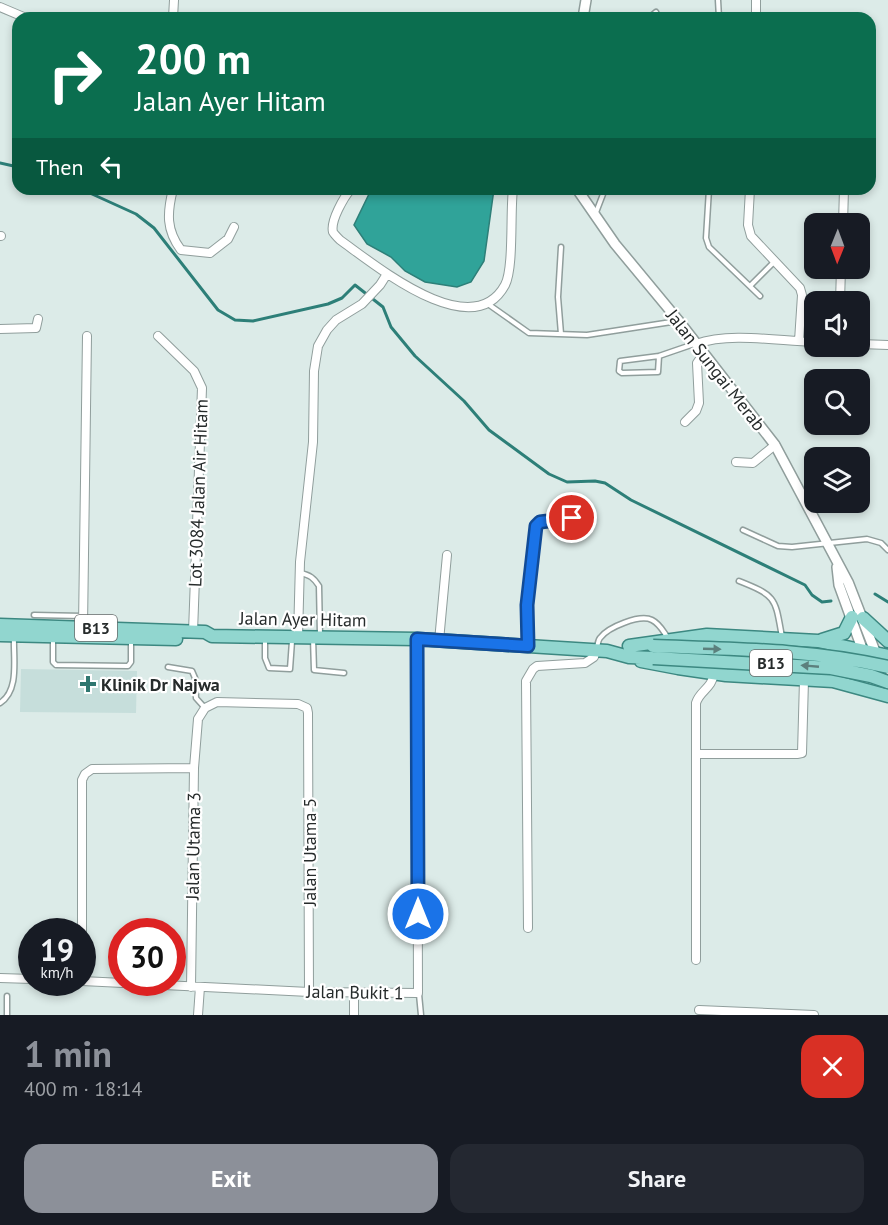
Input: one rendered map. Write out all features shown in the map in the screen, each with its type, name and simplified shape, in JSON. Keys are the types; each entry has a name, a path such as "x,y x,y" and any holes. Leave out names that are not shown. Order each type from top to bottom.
{"main road":[{"path":"818,641 834,638 844,633 858,617 888,641"},
{"name":"Jalan Ayer Hitam","path":"0,626 83,622 205,632 212,636 417,639 602,651 653,652"},
{"path":"629,651 670,640 707,634 818,641 876,654"},
{"path":"0,635 204,640 212,636"},
{"path":"833,681 842,672 843,660 838,645"},
{"path":"629,651 659,665 714,673 833,681 888,696"},
{"name":"B13","path":"653,652 812,653 888,666"},
{"name":"B13","path":"653,652 831,668 888,682"},
{"path":"888,666 885,672 888,689"}],"street":[{"path":"173,195 169,220 170,236 181,250 210,253 228,239 234,227"},
{"path":"346,195 333,225 333,233 340,240 387,274 423,295 440,302 473,306 488,304 505,285 510,266 513,195"},
{"name":"Jalan Sungai Merab","path":"581,195 615,244 678,320 775,445 828,543 858,617 876,654 872,690"},
{"path":"750,195 748,225 751,236 800,288 802,295 799,341"},
{"path":"843,213 844,195"},
{"path":"295,637 313,442 314,371 318,346 336,320 362,304 387,274"},
{"path":"0,329 36,328 38,320"},
{"path":"83,622 87,336"},
{"name":"Lot 3084 Jalan Air Hitam","path":"158,336 194,371 202,388 193,632"},
{"path":"696,344 708,339 728,338 804,341"},
{"path":"870,344 888,345"},
{"path":"685,422 696,411 699,403 696,363 704,353"},
{"path":"736,462 753,463 775,445"},
{"path":"528,646 527,605 537,523 588,516"},
{"path":"439,641 447,555"},
{"name":"Jalan Bukit 1","path":"96,982 309,992 418,993 417,639"},
{"path":"528,928 526,681 537,666 585,663 602,651"},
{"path":"696,960 696,703 700,695 712,684 714,673"},
{"path":"697,754 802,753 804,680"},
{"name":"Jalan Utama 5","path":"205,708 217,702 298,704 307,708 309,992"},
{"name":"Jalan Utama 3","path":"198,1015 195,768 198,719 205,708"},
{"path":"82,918 82,780 85,774 92,769 195,768"},
{"path":"0,978 18,979"},
{"path":"354,993 354,1015"},
{"path":"699,1010 814,1015"}],"lane":[{"path":"594,215 602,195"},
{"path":"709,195 705,238 709,247 760,296"},
{"path":"561,247 558,297 561,334"},
{"path":"750,286 776,261"},
{"path":"488,304 529,333 587,335 678,320"},
{"path":"659,356 658,372 622,373 619,371 620,361 659,356 696,344"},
{"path":"743,530 778,546 792,547 867,539 881,543 888,550"},
{"path":"300,573 308,574 319,586 321,609 314,670 344,673"},
{"path":"740,581 766,592 776,606 782,638"},
{"path":"34,615 83,622"},
{"path":"602,651 600,638 615,627 639,617 651,619 659,624 670,640"},
{"path":"0,703 9,696 13,686 14,636"},
{"path":"53,636 53,662 56,665 128,666 131,663 131,638"},
{"path":"266,637 269,668 286,670 290,669 295,637"},
{"path":"168,667 192,671 195,678 196,698 205,708"},
{"path":"418,993 421,1015"},
{"path":"7,996 7,1015"}],"shaded area":[{"path":"21,669 137,671 136,713 20,712"}],"water":[{"path":"369,195 493,195 484,261 471,282 457,287 425,282 405,271 391,257 367,244 354,225"}],"waterway":[{"path":"0,163 12,166"},
{"path":"94,195 136,214 154,228 218,310 235,320 253,321 328,304 342,298 355,285 383,307 391,327 415,356 464,401 489,430 549,474 567,482 605,483 631,500 805,585 812,595 822,602 831,601"},
{"path":"875,594 888,602"}],"place":[{"name":"Klinik Dr Najwa","path":"88,684"}],"route":[{"path":"418,914 417,639 528,646 527,605 537,523 572,518"}]}
